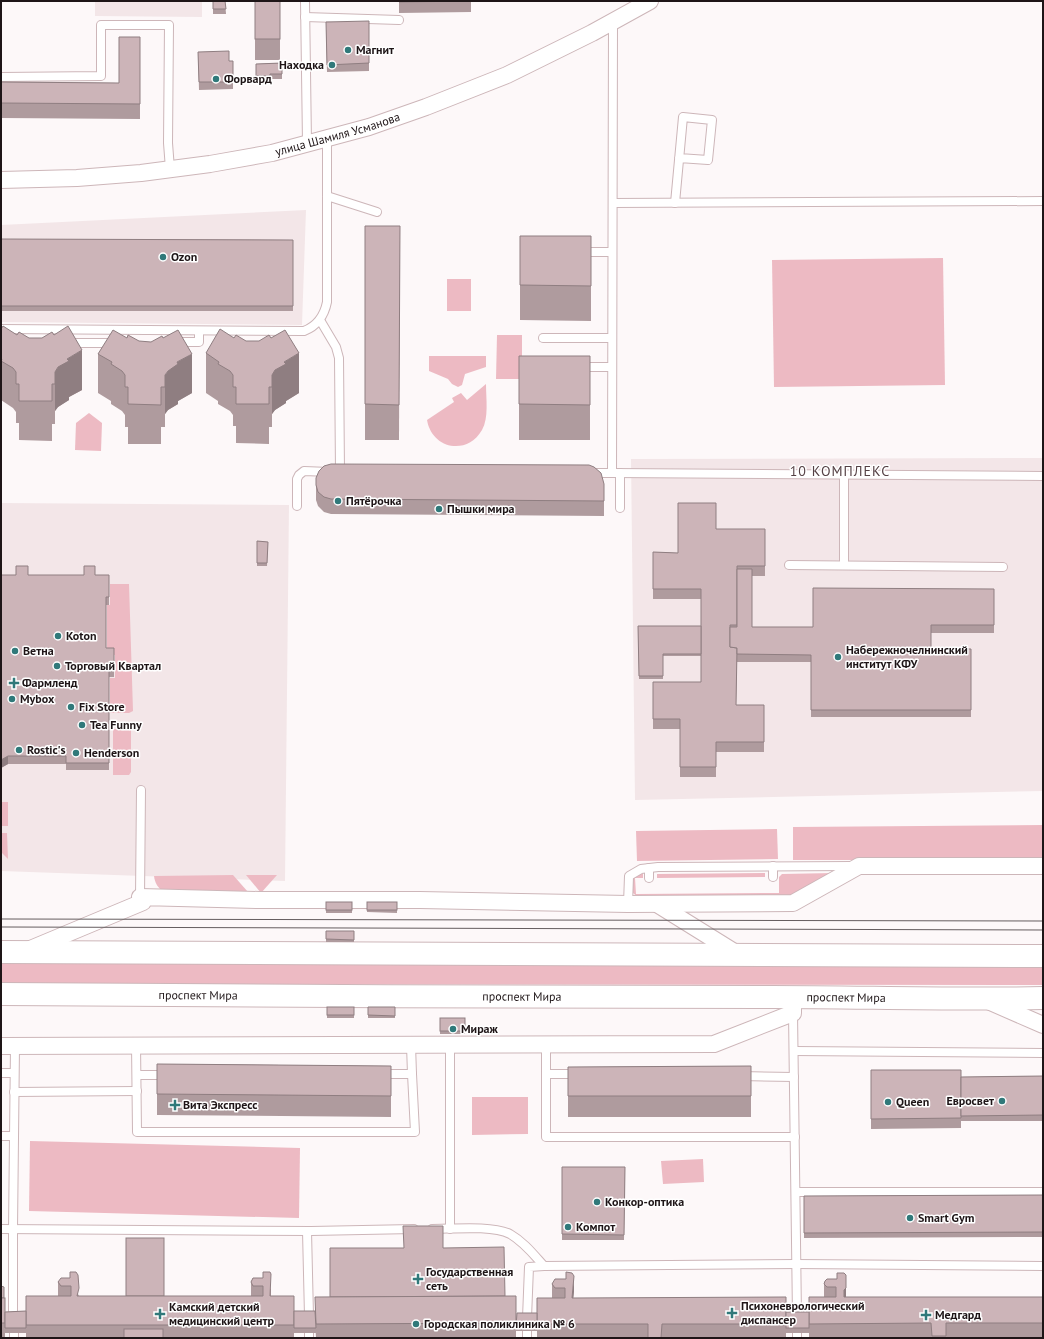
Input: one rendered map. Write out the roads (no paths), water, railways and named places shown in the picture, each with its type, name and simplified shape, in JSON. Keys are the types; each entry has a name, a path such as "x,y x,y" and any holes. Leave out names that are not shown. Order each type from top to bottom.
{"main road":[{"path":"11,952 739,955 1038,953"},
{"name":"проспект Мира","path":"1,994 428,997 793,1005 1043,998"}],"street":[{"name":"улица Шамиля Усманова","path":"1,180 77,178 170,169 272,153 369,127 426,107 507,75 613,22 650,1"},
{"path":"140,897 259,900 420,900 628,904 793,903 859,866 1043,866"},
{"path":"11,952 143,902 140,897"},
{"path":"658,904 739,955"},
{"path":"983,999 1043,1025"},
{"path":"8,1046 136,1044 714,1044 793,1005"}],"lane":[{"path":"305,1 307,143"},
{"path":"305,17 399,20"},
{"path":"613,22 612,367 616,473 620,508"},
{"path":"1,76 101,76 101,25 168,25 168,143 170,169"},
{"path":"675,203 679,158 683,117 712,120 708,160 679,158"},
{"path":"1,330 304,331 310,328 324,315 327,302 328,138"},
{"path":"327,196 377,212"},
{"path":"613,203 1043,201"},
{"path":"574,252 612,252"},
{"path":"297,506 297,479 301,473 343,472 339,358 336,347 320,320"},
{"path":"168,342 199,342 199,331"},
{"path":"263,340 270,331"},
{"path":"543,338 612,338"},
{"path":"61,343 122,343"},
{"path":"574,367 612,367"},
{"path":"582,473 1043,476"},
{"path":"844,474 844,565"},
{"path":"788,565 1003,567"},
{"path":"140,790 140,897"},
{"path":"773,866 773,877"},
{"path":"628,904 629,876 641,869 859,866"},
{"path":"649,868 649,878"},
{"path":"793,1005 797,1317"},
{"path":"136,1044 137,1132 415,1132 411,1045"},
{"path":"546,1044 546,1137 795,1137"},
{"path":"450,1045 450,1229"},
{"path":"8,1046 14,1073 12,1229 13,1317"},
{"path":"794,1051 1043,1053"},
{"path":"1,1073 14,1073"},
{"path":"373,1074 412,1074"},
{"path":"546,1074 585,1074"},
{"path":"136,1075 176,1075"},
{"path":"732,1076 794,1077"},
{"path":"14,1092 137,1092"},
{"path":"1,1136 14,1136"},
{"path":"796,1192 1043,1192"},
{"path":"1,1229 307,1231 422,1229 497,1230 510,1234 529,1249 544,1266"},
{"path":"307,1231 309,1316"},
{"path":"527,1318 529,1267 796,1264 1043,1266"}],"tram line":[{"path":"1,919 1043,921"},
{"path":"1,927 1043,930"}],"place":[{"name":"Магнит","path":"348,50"},
{"name":"Находка","path":"332,65"},
{"name":"Форвард","path":"216,79"},
{"name":"Ozon","path":"163,257"},
{"name":"Пятёрочка","path":"338,501"},
{"name":"Пышки мира","path":"439,509"},
{"name":"Koton","path":"58,636"},
{"name":"Ветна","path":"15,651"},
{"name":"Набережночелнинский институт КФУ","path":"838,657"},
{"name":"Торговый Квартал","path":"57,666"},
{"name":"Фармленд","path":"14,683"},
{"name":"Mybox","path":"12,699"},
{"name":"Fix Store","path":"71,707"},
{"name":"Tea Funny","path":"82,725"},
{"name":"Rostiс's","path":"19,750"},
{"name":"Henderson","path":"76,753"},
{"name":"Мираж","path":"453,1029"},
{"name":"Евросвет","path":"1002,1101"},
{"name":"Queen","path":"888,1102"},
{"name":"Вита Экспресс","path":"175,1105"},
{"name":"Конкор-оптика","path":"597,1202"},
{"name":"Smart Gym","path":"910,1218"},
{"name":"Компот","path":"568,1227"},
{"name":"Государственная сеть","path":"418,1279"},
{"name":"Психоневрологический диспансер","path":"732,1313"},
{"name":"Камский детский медицинский центр","path":"160,1314"},
{"name":"Медгард","path":"926,1315"},
{"name":"Городская поликлиника № 6","path":"416,1324"}],"district":[{"name":"10 КОМПЛЕКС","path":"840,471"}]}
